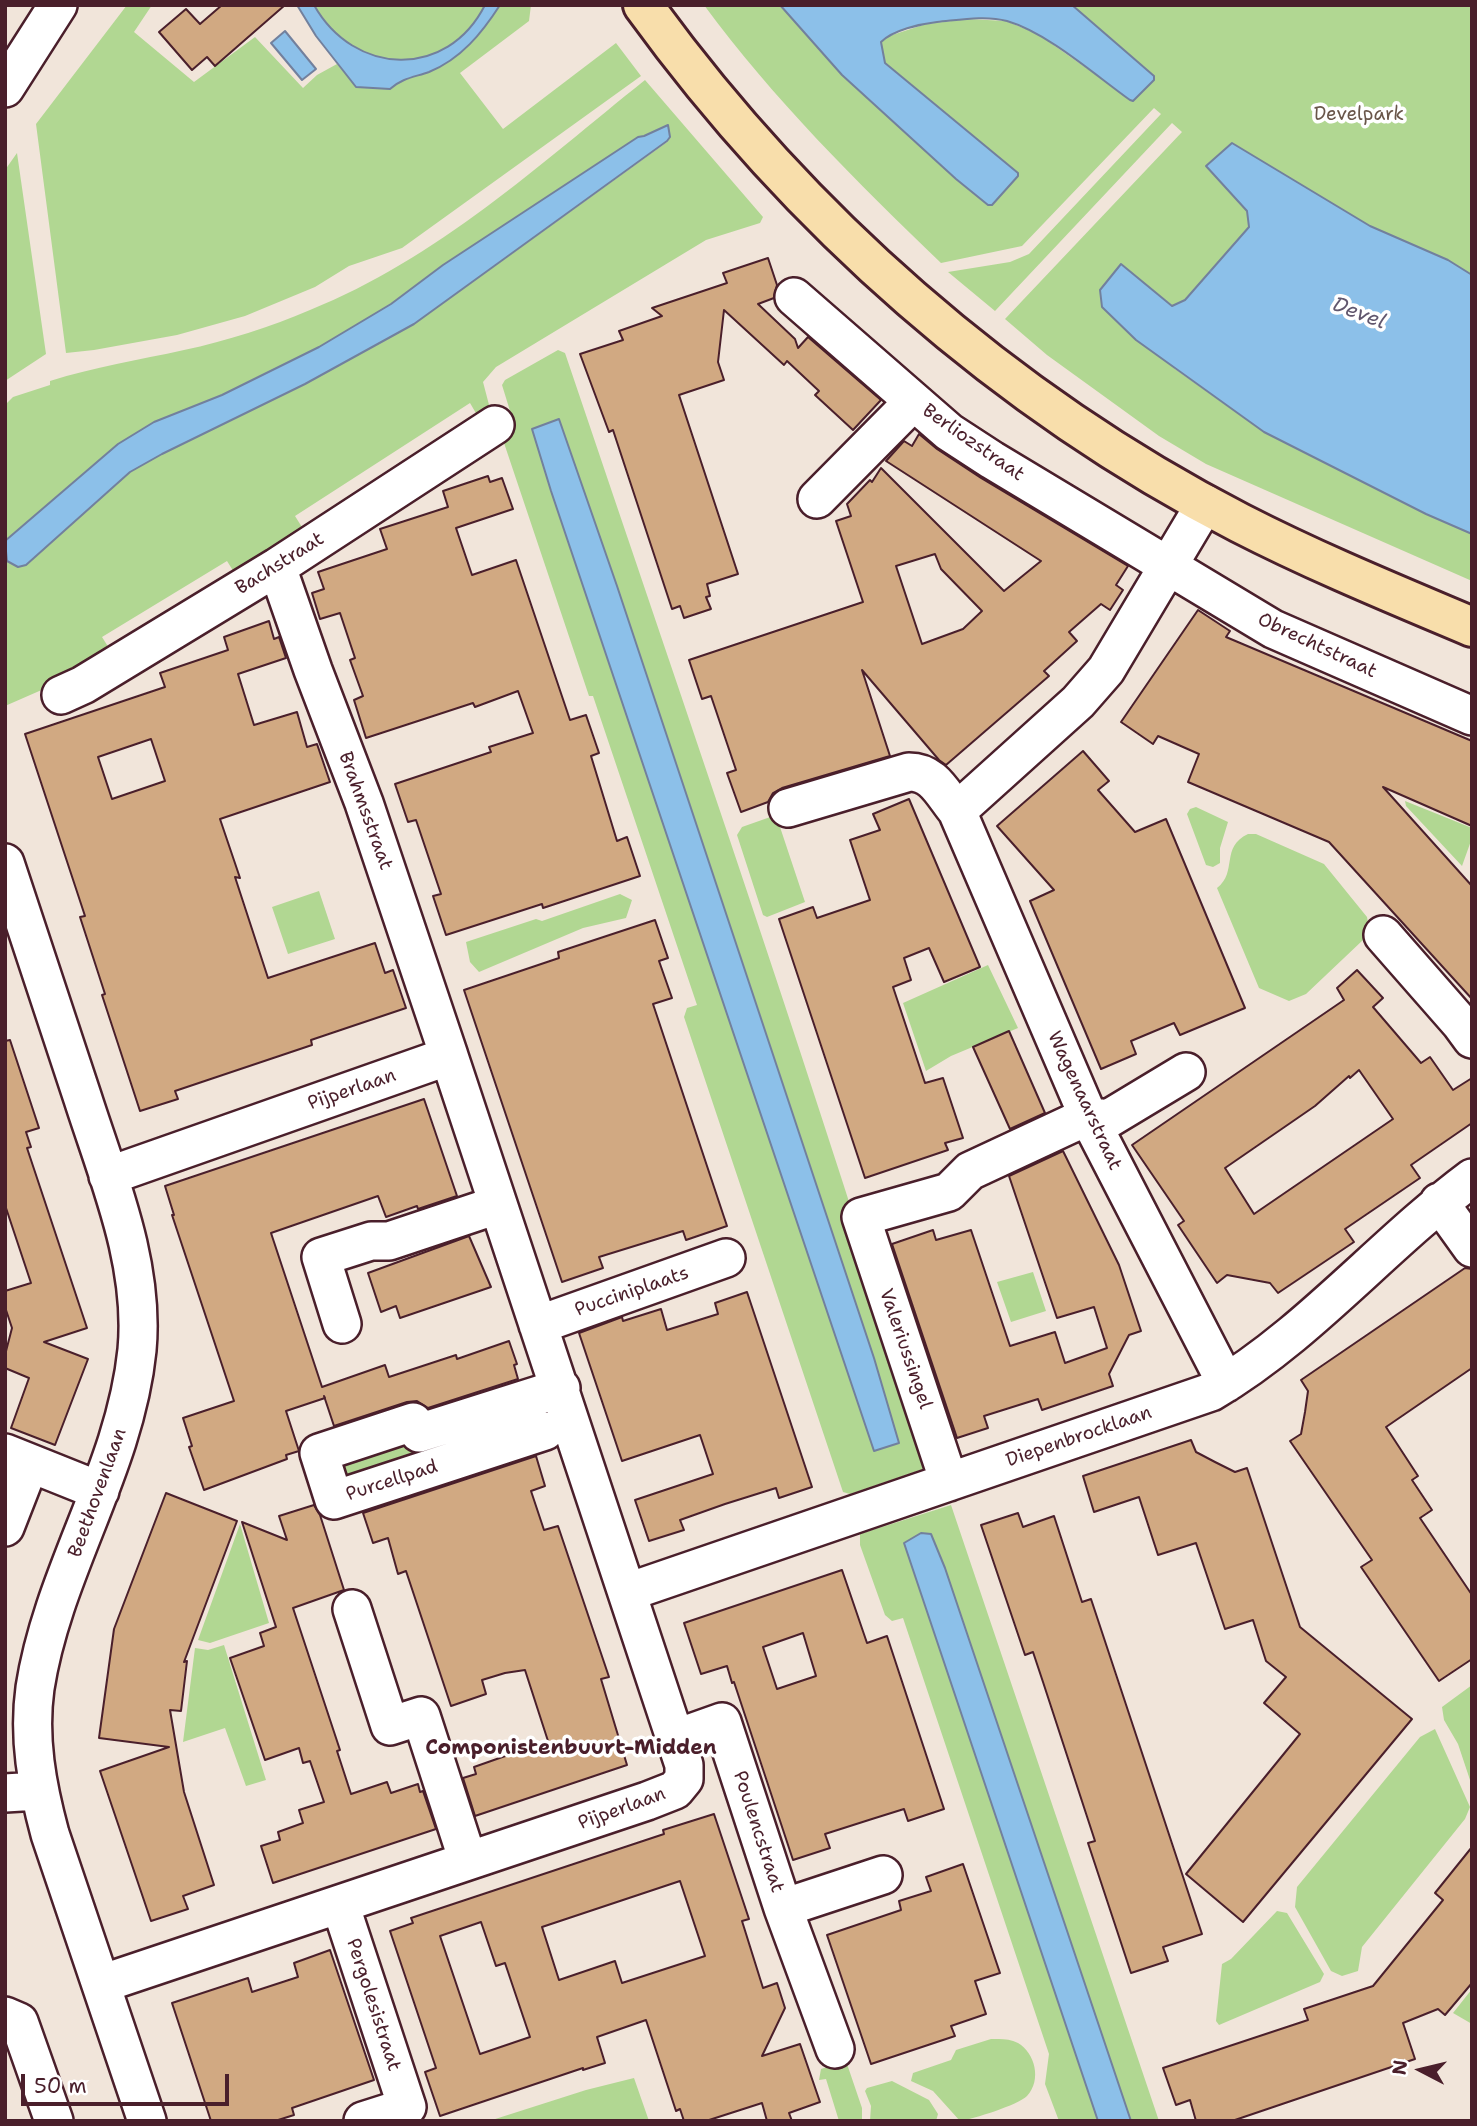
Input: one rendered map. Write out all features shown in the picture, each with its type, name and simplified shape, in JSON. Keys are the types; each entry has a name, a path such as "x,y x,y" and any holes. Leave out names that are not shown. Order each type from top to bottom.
{"main road":[{"path":"643,5 685,63 743,132 806,198 910,299 1042,401 1124,457 1205,504 1315,560 1472,627"}],"street":[{"path":"5,89 58,5"},
{"name":"Berliozstraat","path":"794,297 949,432 1169,565"},
{"path":"817,499 913,401"},
{"name":"Bachstraat","path":"61,695 94,678 277,567 495,425"},
{"path":"957,811 1085,694 1106,670 1191,523 1205,504"},
{"name":"Obrechtstraat","path":"1169,565 1273,629 1472,716"},
{"name":"Brahmsstraat","path":"277,567 364,803 449,1056"},
{"name":"Wagenaarstraat","path":"788,808 909,772 920,772 931,778 957,811 1088,1116 1226,1383"},
{"name":"Beethovenlaan","path":"5,863 108,1176 132,1262 136,1291 137,1348 129,1401 116,1448 44,1643 35,1690 32,1741 22,1792 50,1834 147,2121"},
{"path":"1383,935 1468,1027"},
{"name":"Pijperlaan","path":"101,1984 675,1790 684,1779 684,1765 677,1738 449,1056 108,1176"},
{"path":"1088,1116 1108,1119 1186,1072"},
{"name":"Valeriussingel","path":"949,1482 860,1217 949,1192 970,1171 1088,1116"},
{"name":"Diepenbrocklaan","path":"628,1592 1211,1392 1258,1363 1439,1202 1472,1178"},
{"path":"1439,1202 1472,1248"},
{"path":"342,1324 321,1257 371,1241 389,1241 497,1205"},
{"name":"Pucciniplaats","path":"538,1325 726,1258"},
{"name":"Purcellpad","path":"545,1431 334,1500 319,1453 413,1422 419,1433 561,1388"},
{"path":"419,1433 431,1468"},
{"path":"5,1527 18,1458 100,1492"},
{"path":"352,1609 390,1726 421,1716 468,1861"},
{"name":"Poulencstraat","path":"677,1738 722,1722 783,1908 835,2049"},
{"name":"Poulencstraat","path":"783,1908 883,1875"},
{"name":"Pergolesistraat","path":"340,1904 407,2107 363,2121"},
{"path":"5,2016 19,2022 54,2121"}],"green space":[{"path":"127,5 152,5 134,32 194,82 255,37 303,88 317,75 337,64 356,86 422,73 455,56 470,43 500,5 531,5 529,21 460,73 503,129 616,43 641,76 402,248 349,266 315,287 245,316 177,335 66,353 36,124"},
{"path":"314,5 485,5 468,29 448,47 425,57 400,60 376,56 352,46 331,28"},
{"name":"Develpark","path":"704,5 780,5 842,75 988,205 1018,173 885,63 881,41 886,37 926,24 968,19 1006,21 1038,34 1133,101 1139,95 1031,5 1472,5 1472,295 1206,166 1247,211 1249,227 1185,300 1173,306 1121,265 1175,369 1264,432 1426,514 1472,534 1472,581 1206,464 1159,436 1047,355 1005,319 1182,132 1172,123 995,311 948,272 1010,262 1029,254 1161,114 1154,108 1022,246 941,263 847,171 787,107"},
{"path":"645,80 763,217 760,223 706,240 496,367 483,382 493,420 480,420 470,403 295,516 305,532 237,577 227,561 102,637 112,653 69,678 5,706 5,558 7,561 26,565 130,472 305,384 414,324 667,142 670,137 668,125 644,136 443,265 391,304 319,347 222,395 154,422 118,445 5,541 5,405 13,397 50,385 50,381 67,376 248,333 357,289 444,237 486,207"},
{"path":"17,153 46,354 5,381 5,170"},
{"path":"558,350 565,353 799,1047 932,1466 850,1494 843,1492 684,1017 687,1008 697,1005 502,437 515,427 502,385 505,380","holes":["559,419 874,1358 884,1447 874,1450 551,491"]},
{"path":"1405,801 1472,828 1472,838 1462,866 1406,806"},
{"path":"1196,807 1228,822 1220,848 1220,863 1213,867 1206,865 1187,814 1190,809"},
{"path":"776,815 805,902 767,917 763,915 737,835 742,827"},
{"path":"1248,834 1256,834 1324,864 1367,917 1369,928 1363,940 1306,994 1289,1001 1259,988 1217,888 1227,875 1234,846"},
{"path":"319,891 335,939 288,954 272,907"},
{"path":"620,894 632,900 626,918 583,928 479,972 470,962 466,942 536,919 542,921"},
{"path":"988,965 1018,1028 951,1056 926,1071 903,1003"},
{"path":"1033,1272 1046,1311 1011,1322 997,1282"},
{"path":"413,1433 423,1464 343,1495 327,1456"},
{"path":"951,1505 1159,2121 1131,2121 934,1540 905,1543 1098,2121 1059,2121 1045,2084 1049,2054 903,1618 892,1621 885,1615 860,1545 860,1534"},
{"path":"240,1524 269,1623 210,1643 198,1640"},
{"path":"224,1645 266,1780 246,1786 225,1728 183,1742 195,1648 208,1650"},
{"path":"1472,1685 1472,1786 1458,1744 1444,1720 1442,1707"},
{"path":"1435,1729 1470,1807 1465,1819 1362,1947 1358,1971 1342,1976 1331,1971 1295,1907 1297,1887 1420,1737"},
{"path":"1277,1911 1287,1913 1324,1974 1320,1982 1219,2025 1216,2021 1222,1964 1231,1959"},
{"path":"1472,1989 1472,2024 1453,2013"},
{"path":"991,2039 1018,2043 1029,2053 1034,2067 1034,2082 1032,2090 1022,2100 960,2121 933,2091 911,2081 913,2073 951,2060 956,2050"},
{"path":"846,2061 862,2108 862,2121 839,2121 826,2079 819,2080 821,2069"},
{"path":"634,2078 649,2121 489,2121 586,2090"},
{"path":"892,2081 929,2100 938,2114 936,2121 870,2121 871,2106 865,2091 867,2088"}],"water":[{"path":"297,5 314,5 331,28 352,46 376,56 400,60 425,57 448,47 468,29 485,5 500,5 478,35 451,60 429,72 404,80 390,89 356,87 316,36"},
{"path":"780,5 1072,5 1154,76 1154,80 1133,101 1130,100 1039,35 999,19 972,18 930,23 907,28 886,38 881,42 885,63 1018,173 992,205 988,205 842,75"},
{"path":"285,31 316,69 302,80 271,43"},
{"path":"668,125 670,137 667,141 414,324 305,384 130,472 26,565 18,567 7,561 5,541 118,444 154,422 222,395 319,347 391,304 443,265 638,137"},
{"name":"Devel","path":"1232,143 1370,226 1448,260 1472,275 1472,534 1426,514 1264,432 1136,340 1102,307 1100,290 1121,264 1172,306 1185,300 1249,227 1247,211 1206,166"},
{"path":"559,419 874,1358 899,1443 874,1451 532,429"},
{"path":"921,1533 931,1534 945,1568 1131,2121 1098,2121 904,1543"}],"building":[{"path":"222,5 285,5 215,66 207,57 192,70 159,32 186,9 200,24"},
{"path":"768,258 777,285 774,298 758,304 795,339 798,348 808,337 881,400 853,430 815,395 819,391 787,361 784,365 724,310 718,362 724,380 679,395 738,574 707,584 710,596 706,597 711,609 684,618 680,606 672,609 613,430 609,432 580,354 623,340 619,331 662,316 652,308 727,283 723,273"},
{"path":"919,434 981,478 1128,566 1116,585 1123,590 1110,610 1101,604 1069,632 1077,641 1044,671 1049,676 946,765 862,670 890,756 782,788 773,793 768,802 741,812 727,773 736,770 711,696 702,699 689,660 863,602 836,521 851,516 847,504 870,480 872,482 881,468 1004,591 1041,561 886,461 904,441 912,446","holes":["935,554 941,569 982,611 963,629 922,644 896,566"]},
{"path":"488,476 490,482 502,478 513,509 456,528 472,575 516,560 570,720 586,715 599,753 591,756 617,841 627,837 640,876 543,908 542,904 446,935 433,896 441,894 416,820 408,822 395,784 491,752 489,747 533,733 518,691 475,707 473,703 366,738 354,700 363,696 350,660 355,658 340,613 320,619 312,593 324,589 318,572 387,549 380,529 448,507 443,491"},
{"path":"1198,610 1230,631 1226,637 1472,741 1472,826 1383,787 1472,886 1472,999 1329,842 1188,782 1199,754 1158,736 1153,744 1121,722"},
{"path":"269,621 274,639 279,637 286,658 238,674 254,725 297,712 307,747 317,744 330,782 220,819 240,878 235,877 268,978 375,943 385,973 393,970 406,1008 311,1040 312,1045 175,1091 178,1099 140,1111 80,917 85,916 25,734 165,687 160,673 228,650 224,637","holes":["151,739 165,781 112,799 98,757"]},
{"path":"1083,751 1109,781 1098,790 1135,832 1166,819 1245,1008 1180,1035 1174,1023 1131,1041 1136,1054 1101,1069 1030,901 1054,890 997,826"},
{"path":"909,799 980,967 944,982 929,948 904,958 911,980 893,987 925,1083 943,1078 963,1138 945,1143 948,1150 865,1178 779,919 813,907 817,918 870,900 850,840 880,830 873,814"},
{"path":"655,920 668,958 659,961 672,998 653,1004 727,1226 686,1240 683,1231 599,1257 603,1268 562,1282 464,990 559,958 558,952"},
{"path":"1357,970 1383,998 1373,1007 1421,1063 1430,1057 1453,1090 1472,1078 1472,1123 1411,1165 1420,1178 1345,1229 1354,1242 1278,1293 1270,1283 1227,1275 1217,1283 1178,1225 1184,1221 1132,1145 1344,1000 1337,988","holes":["1359,1070 1393,1119 1254,1214 1225,1168 1315,1106"]},
{"path":"1009,1031 1045,1113 1010,1129 973,1047"},
{"path":"10,1040 39,1128 26,1132 31,1147 27,1148 87,1328 44,1342 88,1359 55,1445 11,1428 29,1378 5,1368 5,1355 12,1328 5,1307 5,1291 31,1283 5,1205 5,1041"},
{"path":"424,1099 457,1196 386,1217 378,1196 271,1233 322,1387 385,1365 389,1377 456,1355 457,1359 509,1341 517,1364 514,1365 518,1379 428,1408 417,1401 407,1402 334,1426 325,1398 286,1411 299,1451 286,1455 287,1459 204,1490 189,1447 192,1446 183,1418 234,1401 172,1215 165,1186"},
{"path":"1063,1151 1119,1265 1141,1331 1129,1335 1109,1374 1113,1386 1042,1410 1038,1399 984,1416 988,1428 957,1438 892,1244 933,1230 936,1240 971,1230 1010,1346 1055,1332 1065,1363 1107,1348 1094,1307 1057,1318 1009,1176"},
{"path":"469,1236 491,1287 400,1318 396,1306 381,1312 368,1273"},
{"path":"1465,1268 1472,1269 1472,1368 1386,1427 1418,1476 1412,1480 1432,1510 1420,1518 1472,1595 1472,1659 1439,1681 1361,1567 1372,1560 1290,1441 1301,1434 1305,1412 1308,1391 1301,1380"},
{"path":"747,1292 812,1487 779,1498 776,1488 725,1504 680,1520 684,1530 649,1541 635,1500 713,1474 700,1435 622,1461 579,1333 622,1317 623,1321 661,1309 667,1330 718,1314 715,1303"},
{"path":"1191,1440 1196,1452 1235,1472 1247,1468 1300,1627 1412,1719 1243,1922 1186,1874 1300,1734 1264,1703 1286,1677 1266,1661 1253,1620 1225,1629 1196,1543 1158,1555 1139,1497 1094,1512 1083,1476"},
{"path":"536,1456 545,1486 531,1491 544,1530 558,1526 609,1677 601,1679 627,1765 475,1816 463,1778 476,1774 474,1767 548,1741 525,1670 482,1680 486,1694 451,1706 406,1571 398,1574 388,1538 373,1543 363,1513"},
{"path":"166,1493 237,1521 184,1662 187,1661 181,1711 170,1710 184,1792 214,1885 183,1896 188,1909 151,1921 100,1771 169,1747 99,1738 114,1629"},
{"path":"314,1505 320,1515 344,1590 293,1608 340,1750 337,1751 351,1794 387,1782 391,1793 418,1784 436,1829 273,1883 261,1846 280,1840 278,1832 303,1823 299,1810 324,1802 310,1761 303,1763 299,1748 265,1760 230,1658 264,1646 260,1633 276,1627 242,1522 287,1540 279,1516"},
{"path":"1018,1513 1023,1527 1054,1516 1082,1602 1091,1599 1202,1934 1163,1947 1168,1961 1131,1973 1088,1843 1095,1841 1033,1652 1025,1655 981,1525"},
{"path":"842,1570 867,1643 887,1636 944,1809 908,1821 904,1809 825,1834 830,1848 793,1860 727,1666 701,1674 684,1623","holes":["803,1633 816,1676 777,1689 763,1647"]},
{"path":"714,1814 749,1919 742,1921 763,1988 777,1983 785,2008 762,2056 800,2044 820,2102 789,2113 792,2121 767,2121 762,2103 706,2121 684,2121 680,2109 676,2111 646,2020 597,2037 605,2063 440,2116 425,2072 436,2068 390,1931 413,1923 411,1918 664,1834 663,1830","holes":["680,1881 705,1956 622,1983 615,1961 559,1980 542,1927","481,1922 496,1966 505,1963 530,2037 480,2054 440,1936"]},
{"path":"1472,1847 1472,1983 1445,2015 1438,2009 1403,2023 1415,2059 1232,2121 1196,2121 1190,2100 1176,2105 1163,2068 1308,2020 1304,2009 1373,1986 1443,1900 1435,1893"},
{"path":"963,1864 1000,1973 975,1981 986,2014 951,2026 955,2036 871,2064 827,1935 901,1910 899,1901 931,1891 926,1877"},
{"path":"330,1950 374,2080 292,2108 294,2115 275,2121 211,2121 172,2003 248,1978 252,1992 298,1977 294,1963"}],"district":[{"name":"Componistenbuurt-Midden","path":"571,1749"}]}
